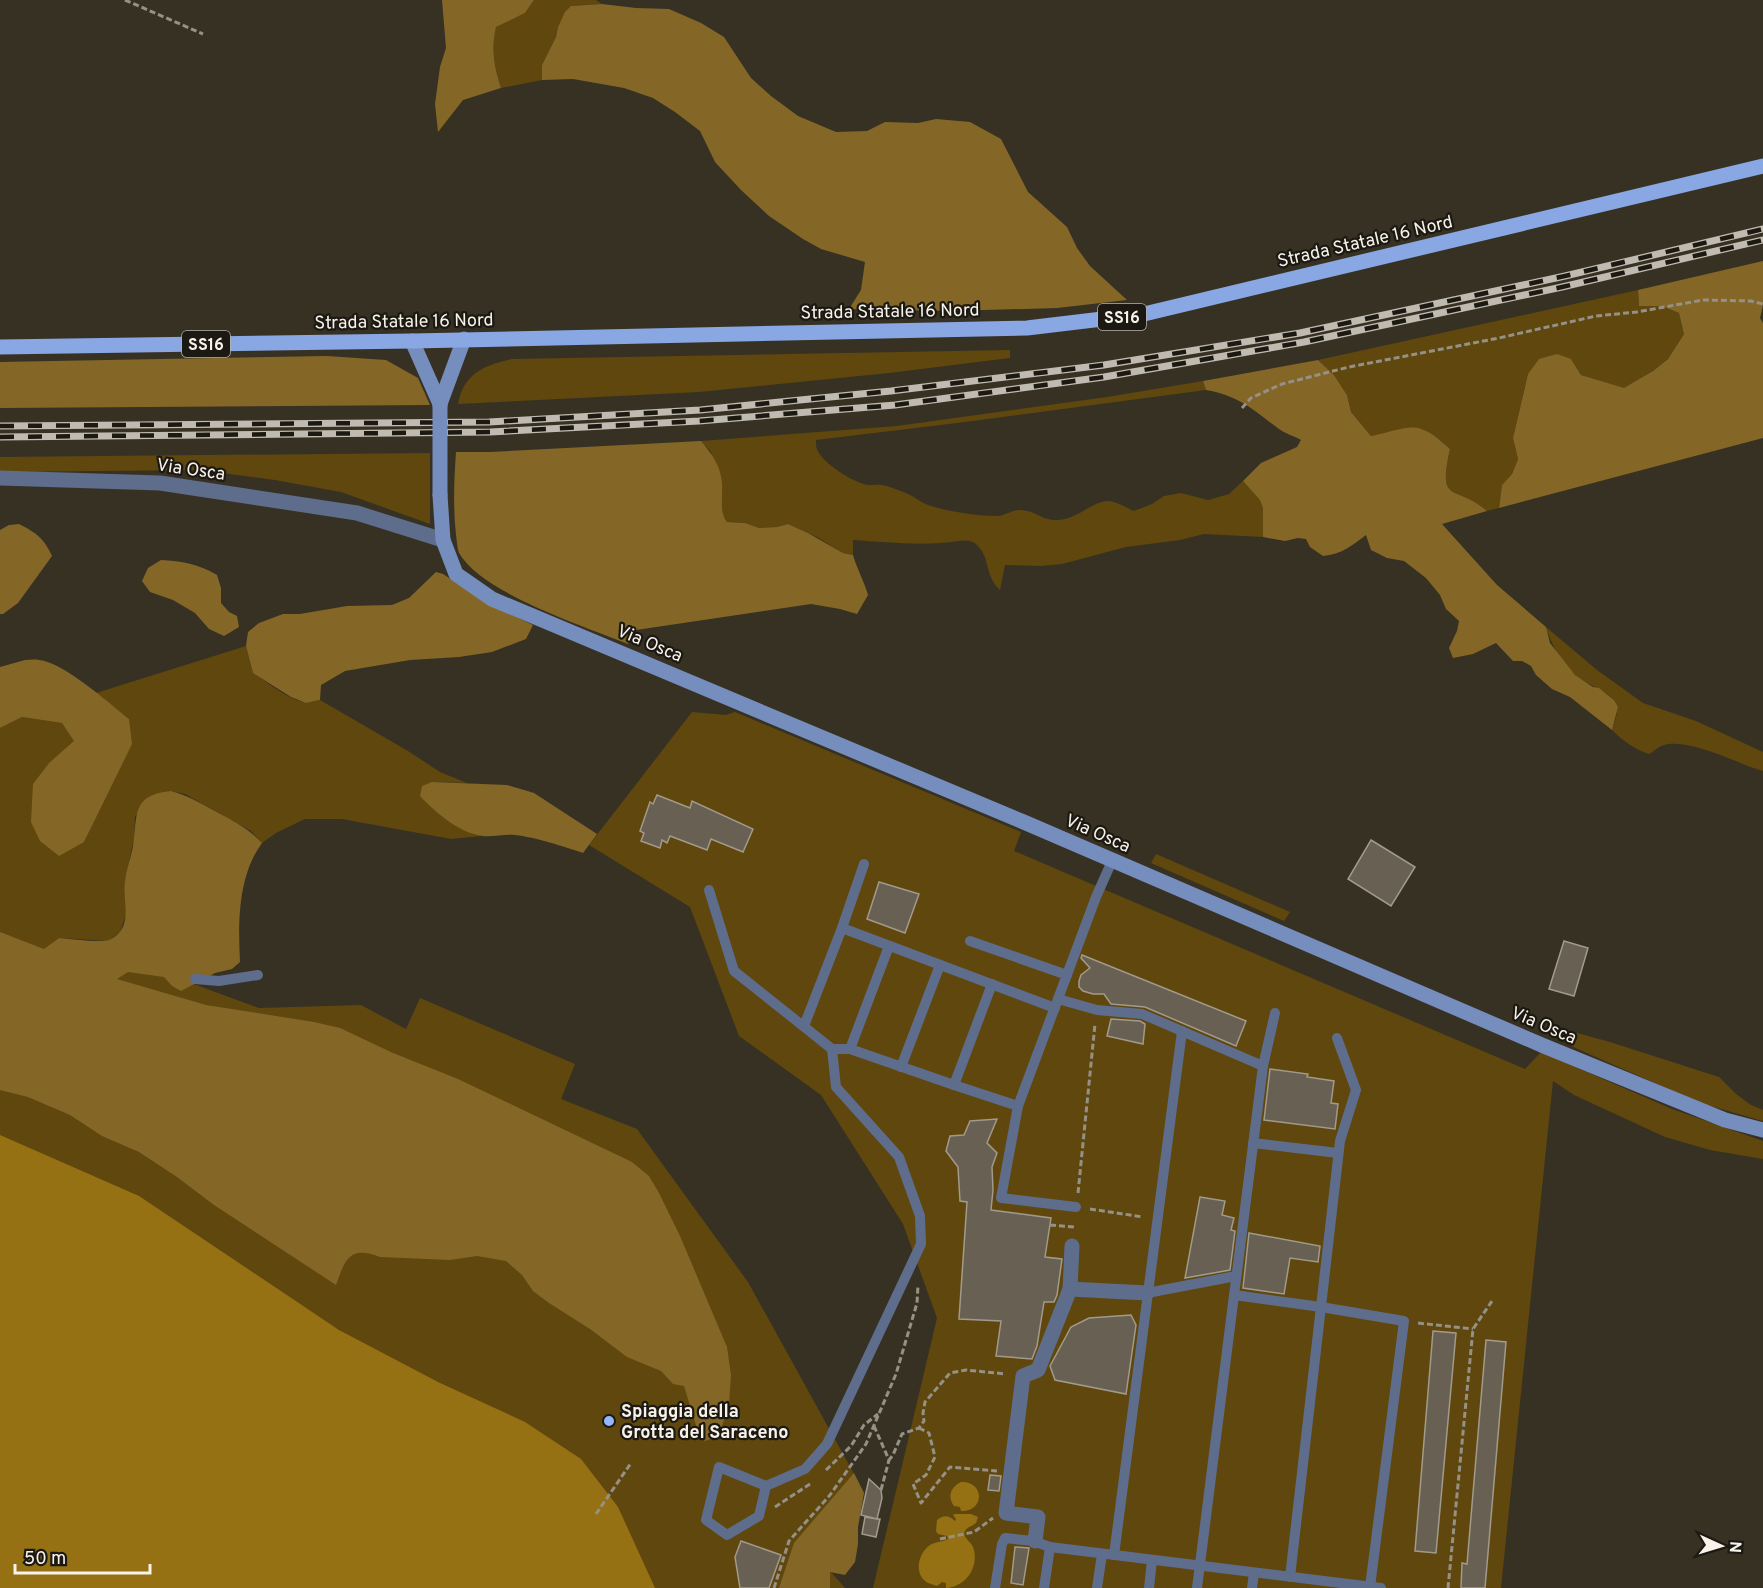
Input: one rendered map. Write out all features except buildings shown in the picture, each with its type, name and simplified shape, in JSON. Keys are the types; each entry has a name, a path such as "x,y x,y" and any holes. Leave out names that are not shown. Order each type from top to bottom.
{"main road":[{"name":"Strada Statale 16 Nord","path":"0,347 1027,328 1144,314 1763,166"}],"street":[{"path":"440,404 464,339"},
{"path":"412,341 440,404"},
{"name":"Via Osca","path":"440,404 440,495 443,540 456,574 492,599 744,704 1544,1046 1725,1120 1763,1130"},
{"name":"Via Osca","path":"0,478 160,483 357,513 443,540"},
{"path":"1035,1541 1038,1517 1006,1513 1023,1376 1038,1370 1070,1289 1072,1246"},
{"path":"1070,1289 1147,1293"}],"lane":[{"path":"1076,1207 1001,1198 1018,1106 1096,897 1112,861"},
{"path":"804,1026 864,864"},
{"path":"709,890 734,971 832,1049 850,1048 954,1086 1018,1106"},
{"path":"842,928 992,984 1057,1003 1097,1010 1142,1014 1263,1066"},
{"path":"970,941 1067,975"},
{"path":"850,1048 889,946"},
{"path":"902,1067 940,965"},
{"path":"195,979 219,981 258,975"},
{"path":"954,1086 992,984"},
{"path":"1197,1588 1263,1066 1275,1012"},
{"path":"1114,1555 1182,1031"},
{"path":"1290,1577 1338,1153 1356,1090 1337,1038"},
{"path":"766,1486 759,1516 727,1535 706,1520 719,1467 766,1486 805,1470 827,1444 921,1244 920,1216 899,1156 836,1087 832,1049"},
{"path":"1253,1143 1338,1153"},
{"path":"1147,1293 1236,1276"},
{"path":"995,1588 1005,1538 1035,1541 1050,1547 1290,1577 1306,1584 1375,1587 1404,1321 1234,1295"},
{"path":"1044,1588 1050,1547"},
{"path":"1097,1588 1102,1554"},
{"path":"1149,1588 1152,1560"},
{"path":"1251,1588 1254,1573"}],"path":[{"path":"125,0 203,34"},
{"path":"1242,408 1251,399 1282,384 1349,367 1499,338 1596,316 1637,312 1703,300 1751,301 1763,304"},
{"path":"1072,1246 1097,1010"},
{"path":"1076,1207 1157,1219"},
{"path":"1050,1225 1074,1227"},
{"path":"774,1588 789,1540 831,1495 866,1444 896,1374 917,1303 918,1280"},
{"path":"1448,1588 1473,1329 1492,1300"},
{"path":"1404,1321 1473,1329"},
{"path":"881,1490 889,1460 902,1434 919,1428 924,1420 925,1402 950,1373 966,1370 1023,1376"},
{"path":"874,1425 889,1460"},
{"path":"919,1428 929,1433 935,1457 926,1475 913,1485 921,1503 950,1467 1011,1472"},
{"path":"596,1514 631,1462"},
{"path":"940,1539 974,1532 993,1518"}],"shaded area":[{"path":"442,0 534,0 525,13 496,27 494,58 501,88 463,100 438,132 435,104 440,67 446,48"},
{"path":"534,0 596,0 602,4 571,6 558,27 556,37 542,65 542,80 501,88 494,57 496,26 525,13"},
{"path":"602,4 669,9 701,23 724,37 751,78 771,96 798,116 836,132 867,131 885,122 918,123 936,119 970,122 1001,139 1028,192 1067,227 1077,248 1090,266 1127,300 1057,308 949,311 849,309 861,290 865,262 821,249 769,216 715,162 700,131 675,112 653,98 624,88 573,79 542,80 542,65 565,12 571,6"},
{"path":"1763,261 1763,305 1760,318 1763,323 1763,438 1499,508 1502,485 1512,474 1518,459 1513,438 1528,374 1539,359 1557,354 1571,359 1581,375 1624,388 1668,359 1684,334 1679,313 1662,306 1639,306 1638,290"},
{"path":"1638,290 1639,306 1662,306 1679,313 1684,334 1668,359 1624,389 1581,375 1571,359 1528,374 1513,438 1518,459 1512,474 1502,485 1499,508 1487,511 1448,487 1446,479 1450,449 1440,440 1423,429 1371,436 1351,412 1347,395 1334,375 1318,360"},
{"path":"1010,350 1010,358 699,392 458,404 465,385 476,372 492,364 512,359"},
{"path":"327,356 386,360 418,378 430,405 0,408 0,362"},
{"path":"1318,360 1334,375 1347,395 1351,412 1371,436 1405,428 1421,429 1429,432 1450,449 1446,479 1448,487 1487,511 1442,524 1497,585 1546,627 1550,643 1575,675 1593,687 1599,688 1614,700 1618,707 1612,730 1570,697 1552,689 1536,675 1531,666 1522,661 1513,661 1496,643 1473,654 1453,658 1449,648 1459,621 1446,609 1440,595 1426,578 1404,561 1387,558 1371,550 1366,535 1341,551 1323,556 1310,547 1306,539 1285,541 1263,537 1263,508 1260,500 1243,481 1261,463 1297,447 1301,440 1282,431 1237,400 1206,390 1203,381"},
{"path":"1203,381 1206,390 816,440 817,450 823,458 855,481 868,485 887,486 928,505 962,513 996,516 1022,510 1049,519 1061,520 1076,515 1095,504 1108,501 1134,511 1164,496 1181,493 1208,500 1229,494 1243,481 1260,499 1263,508 1263,537 1204,534 1180,540 1126,547 1062,564 1005,565 1000,590 992,579 981,550 971,541 914,544 853,540 853,555 843,553 817,537 788,524 758,528 745,523 727,522 723,515 711,452 701,441 897,426 1107,397"},
{"path":"701,441 720,472 722,509 727,522 745,523 759,528 788,524 843,553 853,555 868,595 857,614 811,604 636,630 628,644 511,595 471,568 459,553 454,514 456,452"},
{"path":"430,453 430,524 341,492 200,470 0,472 0,457"},
{"path":"19,524 39,537 52,556 18,603 0,614 0,530 9,525"},
{"path":"161,560 190,564 217,575 221,588 221,603 229,612 237,616 239,627 224,636 209,629 195,613 173,600 150,592 142,581 148,568"},
{"path":"436,572 443,574 489,604 533,625 526,639 492,652 410,660 345,671 321,685 320,700 306,703 291,697 253,673 246,646 248,632 259,623 283,614 300,614 347,606 392,605 409,598"},
{"path":"1546,627 1597,670 1643,703 1696,721 1763,752 1763,771 1712,752 1684,745 1661,746 1649,754 1638,750 1612,730 1617,713 1615,702 1569,669 1554,646"},
{"path":"246,646 253,673 278,690 299,701 320,700 440,772 467,783 432,782 469,832 482,836 451,839 342,819 305,819 276,833 262,843 251,831 185,794 171,791 135,816 134,837 125,883 127,912 120,932 108,941 59,938 45,949 161,972 259,1008 361,1005 406,1029 420,998 575,1064 561,1099 637,1129 748,1282 859,1483 824,1564 845,1588 652,1588 339,1330 0,1136 0,728 22,717 63,723 75,742 50,762 84,842 98,812 129,719 96,693"},
{"path":"25,660 49,662 73,675 129,719 132,744 84,842 59,856 40,841 31,822 33,784 50,762 74,741 62,723 22,717 0,728 0,667"},
{"path":"692,712 726,715 735,712 1021,832 1014,851 1525,1069 1541,1052 1672,1109 1763,1141 1763,1159 1710,1150 1665,1137 1574,1095 1553,1081 1501,1588 873,1588 937,1318 903,1224 821,1095 739,1036 690,907 589,845"},
{"path":"432,782 507,785 534,793 597,834 583,853 523,836 474,834 448,821 420,796 422,786"},
{"path":"171,791 234,821 262,843 248,870 241,900 240,962 232,969 215,973 181,991 172,986 164,977 128,972 117,979 206,1005 340,1028 393,1053 458,1079 632,1162 649,1176 659,1193 680,1236 727,1347 731,1375 729,1404 719,1436 705,1441 699,1435 684,1386 673,1384 661,1371 627,1357 590,1329 549,1303 533,1291 522,1275 506,1261 477,1256 450,1260 380,1257 361,1253 350,1257 346,1262 336,1285 214,1205 139,1152 102,1136 70,1115 28,1097 0,1090 0,932 44,949 59,938 105,941 117,935 125,922 126,878 139,808 149,797"},
{"path":"1156,854 1290,912 1284,921 1151,863"},
{"path":"1577,1033 1719,1077 1736,1094 1751,1105 1763,1110 1763,1121 1700,1103 1571,1046"},
{"path":"0,1135 139,1196 339,1330 438,1382 525,1422 581,1459 618,1507 655,1588 0,1588"},
{"path":"854,1473 864,1493 855,1562 845,1575 830,1572 830,1588 779,1588 794,1543"},
{"path":"961,1482 969,1483 978,1491 978,1502 969,1510 961,1511 960,1507 954,1506 951,1499 953,1489"},
{"path":"971,1514 978,1517 976,1523 967,1528 964,1533 973,1547 975,1561 965,1580 946,1588 946,1583 942,1582 937,1586 923,1579 920,1575 919,1564 920,1558 930,1545 948,1539 947,1536 938,1534 936,1531 937,1520 946,1516 955,1521 953,1515"}],"railway":[{"path":"0,426 489,422 700,410 891,391 1104,365 1300,333 1565,276 1763,229"},
{"path":"0,437 490,432 699,421 895,405 1104,377 1304,342 1562,287 1763,240"}],"place":[{"name":"Spiaggia della Grotta del Saraceno","path":"609,1421"}]}
